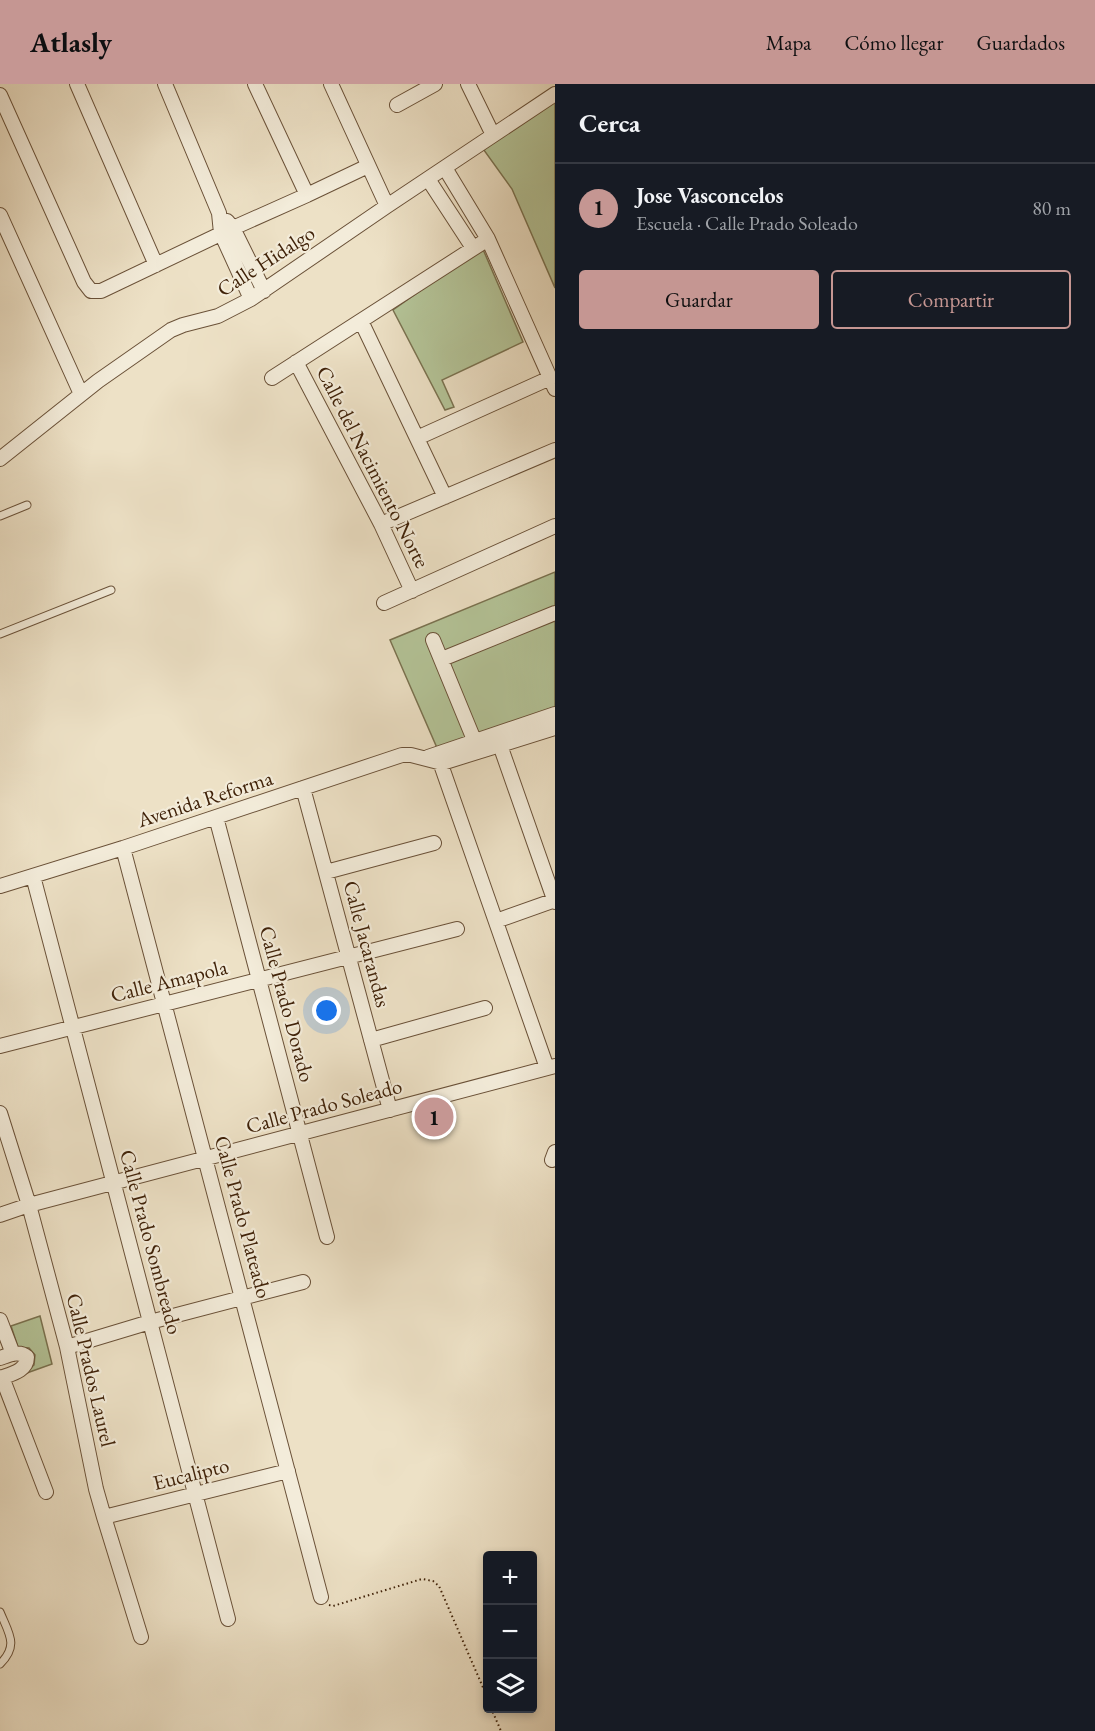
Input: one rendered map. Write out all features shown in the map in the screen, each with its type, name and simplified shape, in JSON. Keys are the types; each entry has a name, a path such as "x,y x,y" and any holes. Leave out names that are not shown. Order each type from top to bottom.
{"street":[{"path":"77,84 156,265"},
{"path":"165,84 227,231 251,299"},
{"path":"255,84 307,195"},
{"path":"331,84 387,206"},
{"path":"398,105 435,84"},
{"path":"468,84 493,135"},
{"name":"Calle Hidalgo","path":"0,459 81,394 171,330 218,316 251,299 555,94"},
{"path":"0,95 84,282 91,291 101,291 368,166"},
{"path":"417,438 553,384 488,239 445,168"},
{"path":"428,179 473,248"},
{"path":"0,215 81,394"},
{"path":"227,231 264,291"},
{"path":"272,378 488,239"},
{"path":"361,321 445,497"},
{"name":"Calle del Nacimiento Norte","path":"296,362 381,524 412,591"},
{"path":"381,524 555,450"},
{"path":"384,603 555,526"},
{"path":"442,659 555,613"},
{"path":"434,640 477,746"},
{"name":"Avenida Reforma","path":"0,886 123,848 402,755 411,754 423,759 439,758 477,746 555,714"},
{"name":"Avenida Reforma","path":"477,746 500,745 555,728"},
{"path":"496,921 555,900 500,745"},
{"path":"439,758 496,921 551,1067"},
{"name":"Calle Jacarandas","path":"303,788 390,1110"},
{"name":"Calle Prado Dorado","path":"216,817 327,1237"},
{"path":"326,872 434,843"},
{"name":"Calle Prado Plateado","path":"123,848 321,1597"},
{"name":"Calle Prado Sombreado","path":"33,876 228,1619"},
{"name":"Calle Amapola","path":"0,1046 457,930"},
{"path":"371,1040 485,1008"},
{"name":"Calle Prado Soleado","path":"0,1215 551,1067"},
{"name":"Calle Prados Laurel","path":"0,1113 4,1141 29,1206 67,1347 96,1489 141,1637"},
{"path":"67,1347 150,1322 303,1282"},
{"path":"0,1320 6,1356 22,1353 27,1357 27,1363 18,1371 1,1377 46,1492"},
{"name":"Eucalipto","path":"104,1517 288,1471"}],"lane":[{"path":"0,516 27,505"},
{"path":"0,634 111,590"},
{"path":"0,1612 12,1641 9,1654 0,1664"}],"path":[{"path":"321,1597 327,1604 333,1606 422,1578 433,1581 439,1586 483,1688"},
{"path":"493,1713 501,1731"}],"green space":[{"path":"555,97 555,288 512,189 481,146"},
{"path":"482,247 523,342 442,380 454,407 445,410 393,310"},
{"path":"555,572 555,717 441,757 390,640"},
{"path":"40,1316 52,1364 24,1374 34,1365 35,1355 29,1348 18,1347 11,1326"}],"place":[{"name":"Jose Vasconcelos","path":"434,1117"}]}
